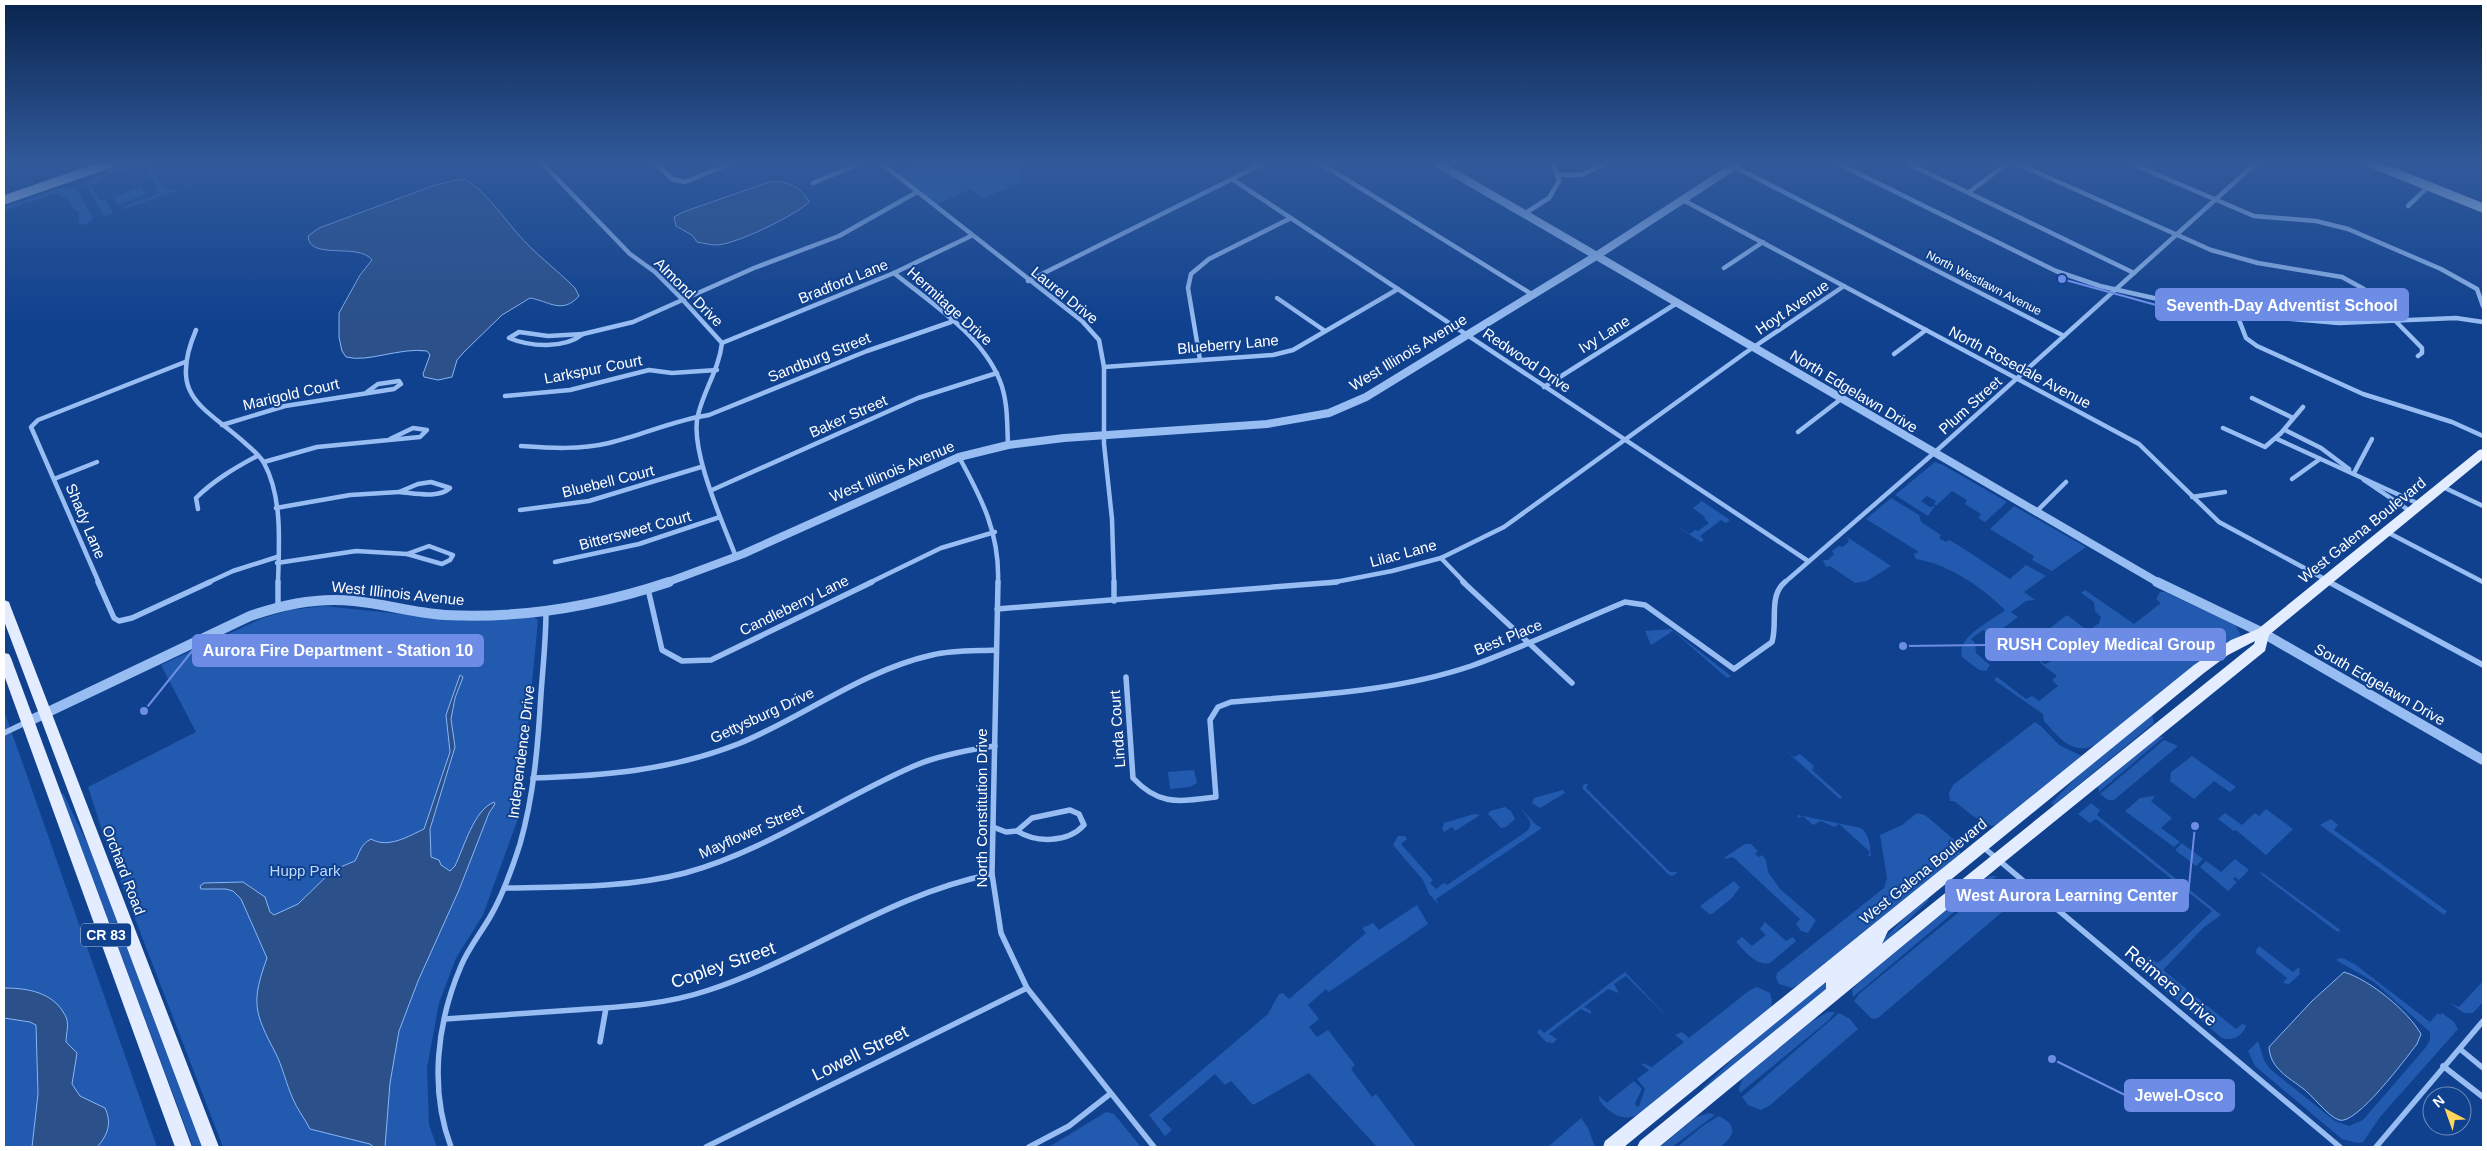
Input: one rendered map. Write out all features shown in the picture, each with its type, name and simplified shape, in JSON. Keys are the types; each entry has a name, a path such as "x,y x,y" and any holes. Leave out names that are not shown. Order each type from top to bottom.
{"main road":[{"name":"West Galena Boulevard","path":"1611,1147 2165,697 2211,661 2245,638 2262,633 2483,453"},
{"name":"Orchard Road","path":"4,605 211,1147"},
{"name":"West Galena Boulevard","path":"1646,1147 2164,723 2260,647 2262,633"},
{"name":"CR 83","path":"4,658 184,1147"},
{"path":"2164,723 2157,714 2166,705 2165,697"},
{"path":"1834,993 1834,979 1873,945 1885,924"}],"street":[{"name":"Almond Drive","path":"594,217 630,254 655,272 722,343 721,357 697,416 697,447 701,467 712,490 720,517 736,557"},
{"path":"583,334 566,344 534,344 509,338 511,335 519,332 548,336 583,334 633,322 682,299 839,236 873,217"},
{"name":"Laurel Drive","path":"947,217 1082,321 1099,340 1104,367 1104,436 1112,519 1114,601"},
{"path":"1028,280 1156,217"},
{"path":"1406,217 1533,295"},
{"name":"North Edgelawn Drive","path":"1529,217 2035,513 2161,584 2262,633"},
{"name":"West Illinois Avenue","path":"27,722 250,616 278,606 337,600 447,615 491,615 546,611 648,588 736,557 930,468 959,457 1008,444 1267,424 1329,413 1366,397 1657,217"},
{"name":"North Rosedale Avenue","path":"1715,217 2139,444 2168,468 2192,497 2219,522 2483,665"},
{"name":"North Westlawn Avenue","path":"1836,217 2064,336"},
{"path":"1944,217 2056,272 2117,290 2236,312 2339,323 2456,318 2483,322"},
{"path":"2019,217 2134,273"},
{"path":"2133,217 2211,250 2258,262 2342,277 2364,289 2422,348 2422,353 2418,356"},
{"name":"Plum Street","path":"1808,561 1934,454 2196,217"},
{"path":"2263,217 2316,221 2348,229 2441,269 2477,289 2483,306"},
{"path":"1200,360 1188,288 1191,274 1209,259 1291,218"},
{"name":"Redwood Drive","path":"1291,218 1808,561"},
{"name":"Bradford Lane","path":"722,343 894,273 971,236"},
{"path":"1724,268 1763,242"},
{"name":"Hermitage Drive","path":"894,273 981,348 997,373 1007,405 1008,444"},
{"name":"Hoyt Avenue","path":"1753,348 1844,286"},
{"name":"Blueberry Lane","path":"1104,367 1273,355 1292,350 1398,289"},
{"path":"1277,298 1325,331"},
{"name":"Ivy Lane","path":"1544,386 1677,303"},
{"path":"2236,312 2246,338 2257,346 2363,394 2452,422 2483,436"},
{"name":"Sandburg Street","path":"521,446 573,449 608,443 697,416 709,415 867,351 951,322"},
{"path":"196,330 185,362 187,380 193,396 202,410 240,436 264,462 274,492 278,606"},
{"path":"1894,354 1926,330"},
{"name":"Lilac Lane","path":"997,609 1330,583 1392,571 1441,558 1504,527 1753,348"},
{"name":"Shady Lane","path":"185,362 33,424 31,430 114,618 119,621 233,571 277,560"},
{"name":"Larkspur Court","path":"505,396 570,390 650,370 672,373 716,370"},
{"name":"Baker Street","path":"712,490 918,398 997,373"},
{"name":"Marigold Court","path":"222,425 252,414 281,407 394,389 401,384 399,380 378,384 367,392"},
{"path":"2252,398 2293,418"},
{"path":"1798,432 1841,399"},
{"path":"2223,428 2265,448 2277,439 2303,407"},
{"path":"264,462 317,447 420,437 427,430 413,428 390,439"},
{"path":"2285,430 2321,448 2354,473 2415,508"},
{"path":"2277,439 2320,460 2354,473 2415,508"},
{"path":"2354,473 2372,439"},
{"path":"198,510 196,498 206,487 222,475 257,456"},
{"name":"North Constitution Drive","path":"959,457 982,499 995,532 1000,559 997,609 992,874 1001,932 1027,988 1154,1147"},
{"path":"2292,479 2320,460"},
{"path":"54,479 97,462"},
{"name":"Bluebell Court","path":"520,510 548,509 611,496 701,467"},
{"path":"2035,513 2066,482"},
{"path":"276,508 341,496 399,492 442,494 447,493 450,488 444,485 417,483 399,492"},
{"path":"2442,486 2483,506"},
{"path":"2192,497 2225,492"},
{"name":"Bittersweet Court","path":"555,562 610,552 665,537 720,517"},
{"name":"Candleberry Lane","path":"648,588 662,650 682,661 711,660 941,548 995,532"},
{"path":"2387,532 2483,582"},
{"path":"277,560 375,550 406,554 442,564 450,560 453,555 429,546 406,554"},
{"path":"1441,558 1475,594 1572,683"},
{"name":"Best Place","path":"1216,797 1210,720 1218,708 1231,702 1342,692 1409,682 1470,666 1528,643 1616,604 1632,602 1645,605 1734,669 1772,642 1775,635 1775,594 1780,586 1808,561"},
{"name":"Independence Drive","path":"450,1147 442,1122 438,1076 445,1019 462,965 505,888 527,817 533,778 546,637 546,611"},
{"name":"South Edgelawn Drive","path":"2262,633 2483,760"},
{"name":"Gettysburg Drive","path":"533,778 603,776 674,766 740,743 887,670 931,655 996,650"},
{"name":"Linda Court","path":"1126,677 1133,778 1150,795 1165,801 1216,797"},
{"path":"4,733 27,722"},
{"name":"Mayflower Street","path":"505,888 603,886 685,874 742,852 916,765 965,751 995,746"},
{"path":"993,827 1006,832 1017,831 1032,818 1070,810 1079,814 1084,825 1078,832 1036,841 1029,840 1017,831"},
{"name":"Reimers Drive","path":"1982,846 2340,1147"},
{"name":"Copley Street","path":"445,1019 606,1008 676,999 706,991 782,962 852,924 900,903 973,876 992,874"},
{"name":"Lowell Street","path":"706,1147 1027,988"},
{"path":"600,1042 606,1008"},
{"path":"2376,1147 2483,1021"},
{"path":"2460,1049 2483,1068"},
{"path":"2443,1066 2483,1097"},
{"path":"1029,1147 1069,1126 1110,1094"}],"green space":[{"path":"79,217 93,218 88,223 79,225"},
{"path":"1935,462 2007,502 1985,522 1978,518 1981,514 1965,504 1967,500 1952,491 1936,506 1934,504 1936,501 1927,496 1921,501 1930,507 1935,506 1928,516 1895,495"},
{"path":"1891,498 1919,515 1921,522 1941,535 1939,538 1946,542 1949,540 1957,544 2010,579 2026,565 2046,576 2024,592 2035,600 2026,601 2011,612 2018,617 1999,631 1996,629 1989,634 1983,630 1971,639 1975,643 1976,653 1990,665 1986,671 1979,670 1962,657 1964,642 1976,630 2005,610 1986,593 1952,571 1916,559 1914,554 1919,552 1866,519"},
{"path":"1702,501 1730,520 1726,523 1721,520 1700,536 1704,540 1701,542 1675,525 1690,534 1709,523 1705,517 1693,508"},
{"path":"2014,506 2086,547 2052,571 2032,560 2034,556 1990,529"},
{"path":"1847,537 1891,566 1867,581 1855,583 1830,566 1826,567 1823,560 1828,560 1834,554 1832,551 1839,546 1843,547 1849,541"},
{"path":"2085,590 2134,624 2161,603 2156,599 2160,592 2165,592 2235,625 2241,635 2093,746 2078,748 2071,746 2059,737 2044,721 2043,714 1994,680 1997,677 2026,699 2032,696 2039,701 2058,686 2052,680 2057,676 2039,662 2045,664 2052,661 2067,647 2046,631 2067,615 2088,631 2099,623 2101,617 2095,611 2094,602 2081,593"},
{"name":"Hupp Park","path":"324,606 468,621 534,617 538,620 520,813 483,915 456,958 439,1003 427,1068 429,1125 437,1147 223,1147 107,846 88,787 196,732 161,665 263,618 290,610"},
{"path":"1671,629 1731,676 1727,678 1673,631 1651,645 1645,631"},
{"path":"4,711 24,767 157,1147 4,1147"},
{"path":"2152,714 2154,723 2054,805 2051,803 2080,774"},
{"path":"2035,722 2059,745 2082,756 1996,825 1992,826 1973,816 1954,801 1950,801 1949,793 1953,785"},
{"path":"2159,737 2164,737 2099,792 2098,786"},
{"path":"2164,740 2178,746 2114,800 2108,800 2100,794"},
{"path":"1785,750 1794,757 1800,754 1814,766 1812,770 1842,797 1840,799"},
{"path":"2192,756 2236,787 2230,792 2214,781 2194,799 2170,781 2171,772"},
{"path":"1194,770 1197,783 1190,787 1170,789 1168,772"},
{"path":"1584,784 1588,784 1586,788 1670,872 1677,872 1676,874 1672,876 1668,874 1582,788"},
{"path":"1563,790 1565,793 1540,808 1532,803 1534,798"},
{"path":"63,793 89,847 202,1147 193,1147 61,794"},
{"path":"2155,797 2151,801 2172,818 2161,828 2180,842 2174,847 2125,811 2140,798"},
{"path":"2091,803 2100,810 2097,815 2221,915 2203,928 2163,970 2236,1029 2242,1024 2246,1025 2242,1033 2237,1037 2230,1039 2222,1038 2151,979 2142,967 2143,962 2149,956 2157,963 2163,959 2212,911 2096,819 2090,823 2078,814"},
{"path":"1505,807 1511,811 1515,819 1506,827 1501,828 1488,814 1490,811"},
{"path":"1521,808 1536,825 1542,828 1436,899 1439,905 1429,894 1423,880 1393,845 1398,836 1405,836 1407,839 1401,844 1433,880 1430,883 1436,889 1444,883 1447,885 1527,831 1530,822"},
{"path":"2266,809 2293,829 2266,855 2236,830 2234,831 2218,819 2225,813 2242,825 2255,813 2259,816"},
{"path":"1917,813 1925,815 1957,842 1960,847 1960,854 1800,984 1792,988 1779,984 1776,978 1777,973 1884,888 1887,878 1880,835 1902,825"},
{"path":"1474,814 1480,815 1455,831 1452,827 1444,832 1442,829 1444,823"},
{"path":"1803,816 1861,828 1868,837 1871,857 1868,855 1870,852 1839,824 1834,827 1821,821 1813,825"},
{"path":"2331,819 2338,825 2334,830 2447,911 2444,915 2320,825"},
{"path":"2182,843 2203,859 2196,866 2175,850"},
{"path":"1745,844 1751,844 1758,851 1755,854 1759,857 1762,855 1766,860 1768,872 1780,889 1816,920 1808,933 1801,931 1796,924 1800,919 1733,857 1725,859 1725,857"},
{"path":"2235,859 2249,870 2239,880 2235,877 2233,879 2237,882 2228,891 2200,867 2206,861 2221,872"},
{"path":"2260,871 2339,929 2340,932 2336,931 2262,875"},
{"path":"1997,876 1853,997 1852,990 1858,983 1984,879"},
{"path":"1999,879 2021,896 1878,1018 1872,1019 1854,1001 1859,994"},
{"path":"1734,881 1740,887 1732,898 1712,914 1709,914 1700,906"},
{"path":"1927,898 1929,900 1880,948 1877,946 1911,911"},
{"path":"1417,905 1428,924 1329,992 1326,989 1308,1005 1319,1019 1309,1027 1317,1037 1328,1030 1355,1065 1351,1069 1372,1097 1376,1094 1416,1147 1377,1147 1309,1073 1253,1105 1231,1081 1225,1085 1215,1074 1162,1119 1172,1130 1165,1136 1149,1115 1268,1014 1279,994 1283,993 1289,999 1366,933 1362,928 1373,923 1379,930"},
{"path":"1765,922 1786,941 1793,937 1796,941 1770,963 1755,960 1736,942 1742,937 1752,946 1766,935 1760,929"},
{"path":"2259,946 2293,972 2299,967 2300,974 2289,984 2283,983 2287,978 2255,952"},
{"path":"2340,958 2356,965 2430,1022 2438,1013 2440,1015 2442,1013 2454,1022 2458,1029 2380,1117 2363,1142 2358,1143 2342,1139 2255,1066 2248,1051 2258,1041 2264,1060 2270,1069 2335,1121 2349,1126 2363,1120 2426,1047 2430,1040 2430,1032 2374,982 2336,960"},
{"path":"1625,972 1672,1022 1626,976 1614,984 1619,993 1608,989 1584,1007 1591,1011 1591,1014 1581,1009 1549,1034 1557,1039 1553,1043 1546,1042 1537,1032 1540,1029 1544,1033"},
{"path":"2483,981 2483,1002 2473,1013 2464,1013 2450,1003 2459,1007"},
{"path":"1825,982 1828,984 1827,990 1704,1092 1702,1089 1746,1046"},
{"path":"1757,987 1770,993 1771,1007 1640,1114 1621,1117 1612,1113 1604,1106 1599,1096 1607,1103 1634,1081 1642,1089 1635,1103 1637,1107 1639,1106 1645,1089 1637,1079 1649,1070 1642,1063 1652,1067 1684,1042 1675,1035 1682,1032 1689,1038 1750,990"},
{"path":"1828,1012 1835,1012 1829,1020 1740,1093 1739,1088 1743,1078 1812,1021"},
{"path":"1839,1013 1850,1019 1858,1029 1769,1106 1761,1110 1748,1105 1742,1097"},
{"path":"1106,1112 1114,1114 1141,1147 1049,1147"},
{"path":"1709,1113 1715,1115 1672,1147 1660,1147 1696,1117"},
{"path":"1719,1116 1732,1127 1729,1139 1720,1147 1677,1147 1704,1125"},
{"path":"1581,1118 1588,1128 1595,1147 1548,1147"}],"shaded area":[{"path":"349,217 504,217 524,240 575,288 579,296 573,302 561,306 530,298 502,315 457,360 452,377 438,380 424,377 423,374 430,355 427,351 406,351 364,358 346,357 342,351 339,337 339,313 360,275 372,260 366,255 357,252 317,248 311,243 308,236 319,228"},
{"path":"674,217 787,217 750,235 725,244 714,245 697,242 692,235 676,226"},
{"path":"460,675 463,677 455,698 451,719 455,747 430,829 431,857 439,860 441,865 450,871 455,866 475,821 487,806 494,802 495,804 489,813 459,890 418,981 399,1031 390,1083 385,1147 374,1147 370,1144 310,1129 295,1103 259,1016 257,997 267,958 241,899 233,891 226,889 201,889 200,886 204,883 243,882 265,897 270,912 274,915 298,904 333,870 355,861 362,846 367,841 371,839 384,843 391,842 424,829 450,752 446,715"},
{"path":"2344,972 2365,982 2387,997 2398,1006 2421,1034 2417,1044 2380,1090 2357,1113 2347,1119 2339,1120 2334,1118 2276,1066 2272,1060 2269,1047 2312,1001"},
{"path":"4,988 30,990 46,996 60,1007 65,1015 68,1025 66,1042 77,1053 72,1084 80,1096 105,1108 107,1113 108,1129 97,1147 32,1147 38,1094 36,1025 30,1022 4,1018"}],"place":[{"name":"Seventh-Day Adventist School","path":"2062,279"},
{"name":"RUSH Copley Medical Group","path":"1903,646"},
{"name":"Aurora Fire Department - Station 10","path":"144,711"},
{"name":"West Aurora Learning Center","path":"2195,826"},
{"name":"Jewel-Osco","path":"2052,1059"}]}
